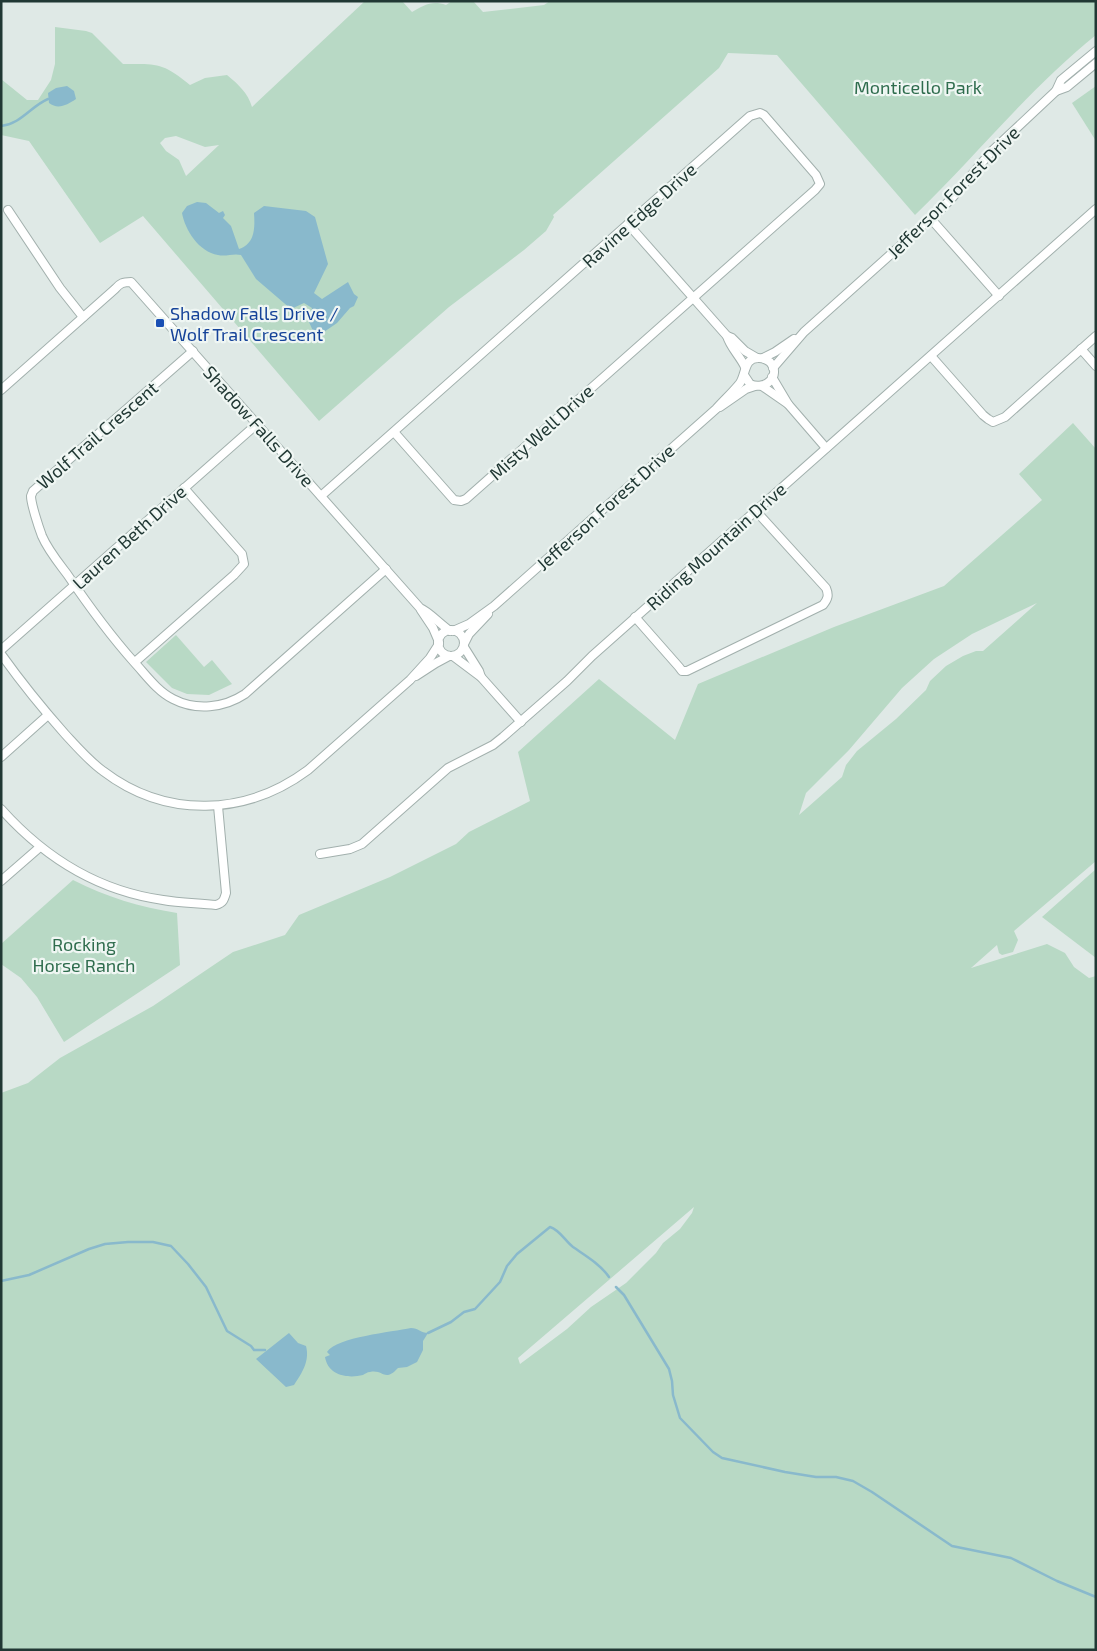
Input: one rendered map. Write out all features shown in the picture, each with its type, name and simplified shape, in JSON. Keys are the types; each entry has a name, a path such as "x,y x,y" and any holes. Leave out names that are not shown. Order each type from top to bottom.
{"street":[{"name":"Jefferson Forest Drive","path":"1056,91 1060,80 1096,50"},
{"name":"Jefferson Forest Drive","path":"760,358 775,352 804,332 931,219 952,198 991,152 1056,91 1067,87 1096,63"},
{"name":"Ravine Edge Drive","path":"321,496 750,116 760,113 764,115 816,175 820,184 693,298"},
{"path":"8,210 52,277 83,317"},
{"name":"Riding Mountain Drive","path":"320,854 350,849 362,844 448,768 493,745 521,722 635,617 1096,210"},
{"path":"931,219 999,296"},
{"path":"628,224 727,336 740,356 748,381 788,404"},
{"name":"Shadow Falls Drive","path":"1,390 119,284 131,282 420,608 451,631"},
{"name":"Misty Well Drive","path":"394,432 454,500 461,501 466,499 693,298"},
{"name":"Jefferson Forest Drive","path":"773,368 804,332"},
{"path":"727,336 732,338 746,351 769,362 773,368 772,377 768,383 758,386"},
{"path":"931,356 988,420 994,422 1005,416 1096,336"},
{"path":"1081,350 1096,366"},
{"name":"Wolf Trail Crescent","path":"193,351 33,491 31,500 42,535 49,549 103,626 155,686 177,701 200,707 230,702 245,694 386,570"},
{"path":"745,371 750,360 760,358"},
{"name":"Jefferson Forest Drive","path":"451,631 469,624 494,606 716,409 740,383 745,371"},
{"path":"772,377 788,404 826,448"},
{"name":"Jefferson Forest Drive","path":"716,409 746,389 758,386"},
{"name":"Lauren Beth Drive","path":"1,652 257,424"},
{"path":"135,662 240,570 244,564 242,554 184,488"},
{"path":"635,617 682,671 687,671 823,605 828,599 826,588 756,511"},
{"name":"Jefferson Forest Drive","path":"464,645 469,634 494,606"},
{"name":"Shadow Falls Drive","path":"420,608 439,644"},
{"path":"1,652 24,686 92,762 123,784 144,795 170,803 193,806 218,806 260,797 295,779 319,761 410,680 430,658 439,644 442,635 451,631 462,636 464,645 481,677"},
{"path":"439,644 442,652 481,677 521,722"},
{"path":"410,680 451,656 460,653 464,645"},
{"path":"1,757 48,715"},
{"path":"1,809 40,847 84,874 125,891 163,900 216,905 221,904 226,893 218,806"},
{"path":"1,881 40,847"}],"green space":[{"name":"Monticello Park","path":"365,1 402,1 412,12 432,3 446,5 452,1 473,1 483,12 544,5 550,1 1096,1 1096,35 1025,100 915,215 777,55 728,53 719,68 553,215 554,217 546,231 449,307 319,421 143,216 100,243 29,141 1,135 1,79 27,100 38,100 51,80 55,64 55,27 92,33 123,64 159,66 172,72 190,85 205,78 227,75 239,85 252,107","holes":["176,136 205,147 219,145 186,176 179,160 166,151 160,143 165,138"]},
{"path":"1096,86 1096,141 1072,103"},
{"path":"1073,423 1096,449 1096,861 1014,931 1018,940 1013,952 1002,955 999,953 997,945 971,968 1047,944 1065,953 1074,967 1089,978 1096,976 1096,1650 1,1650 1,1093 28,1083 60,1058 153,1006 233,952 285,935 299,915 390,877 456,844 469,832 530,801 518,752 599,679 675,740 698,684 834,627 944,586 1042,500 1019,474","holes":["1037,603 983,651 976,651 963,656 946,666 930,681 926,690 896,719 857,751 846,765 842,777 799,815 806,793 849,750 902,688 934,659 972,634","694,1207 692,1213 680,1229 663,1243 656,1253 626,1283 591,1307 567,1329 520,1364 518,1358"]},
{"path":"176,635 204,667 212,660 232,684 209,695 187,694 172,688 146,662"},
{"path":"1096,869 1096,958 1042,917"},
{"name":"Rocking Horse Ranch","path":"73,880 124,901 177,913 180,965 64,1042 37,997 21,978 1,964 1,944"}],"water":[{"path":"67,86 74,91 76,99 66,105 56,106 49,103 48,93 56,88"},
{"path":"197,202 206,203 219,213 223,211 225,215 223,218 231,226 239,249 244,247 251,239 254,230 254,213 264,206 306,211 315,217 328,264 314,293 322,299 348,282 354,294 358,297 354,306 337,323 321,334 313,331 309,322 312,308 304,303 291,309 256,279 241,255 218,255 205,250 199,245 186,226 182,213 187,206"},
{"path":"411,1328 428,1333 423,1341 423,1350 417,1362 407,1367 398,1368 390,1375 368,1372 363,1375 345,1376 334,1372 327,1363 325,1357 330,1355 327,1352 342,1342"},
{"path":"289,1333 298,1343 306,1346 307,1357 294,1385 286,1387 256,1359"}],"waterway":[{"path":"1,126 14,122 48,99"},
{"path":"428,1333 451,1322 464,1312 475,1309 500,1282 507,1266 517,1254 550,1227 597,1264 609,1277"},
{"path":"1,1281 29,1275 105,1244 153,1242 171,1246 206,1287 227,1331 251,1346 254,1350 265,1350"},
{"path":"616,1287 624,1295 669,1369 673,1395 680,1418 713,1452 722,1458 785,1472 816,1477 836,1477 853,1481 952,1546 1011,1558 1057,1581 1096,1597"}],"place":[{"name":"Shadow Falls Drive / Wolf Trail Crescent","path":"160,323"}]}
